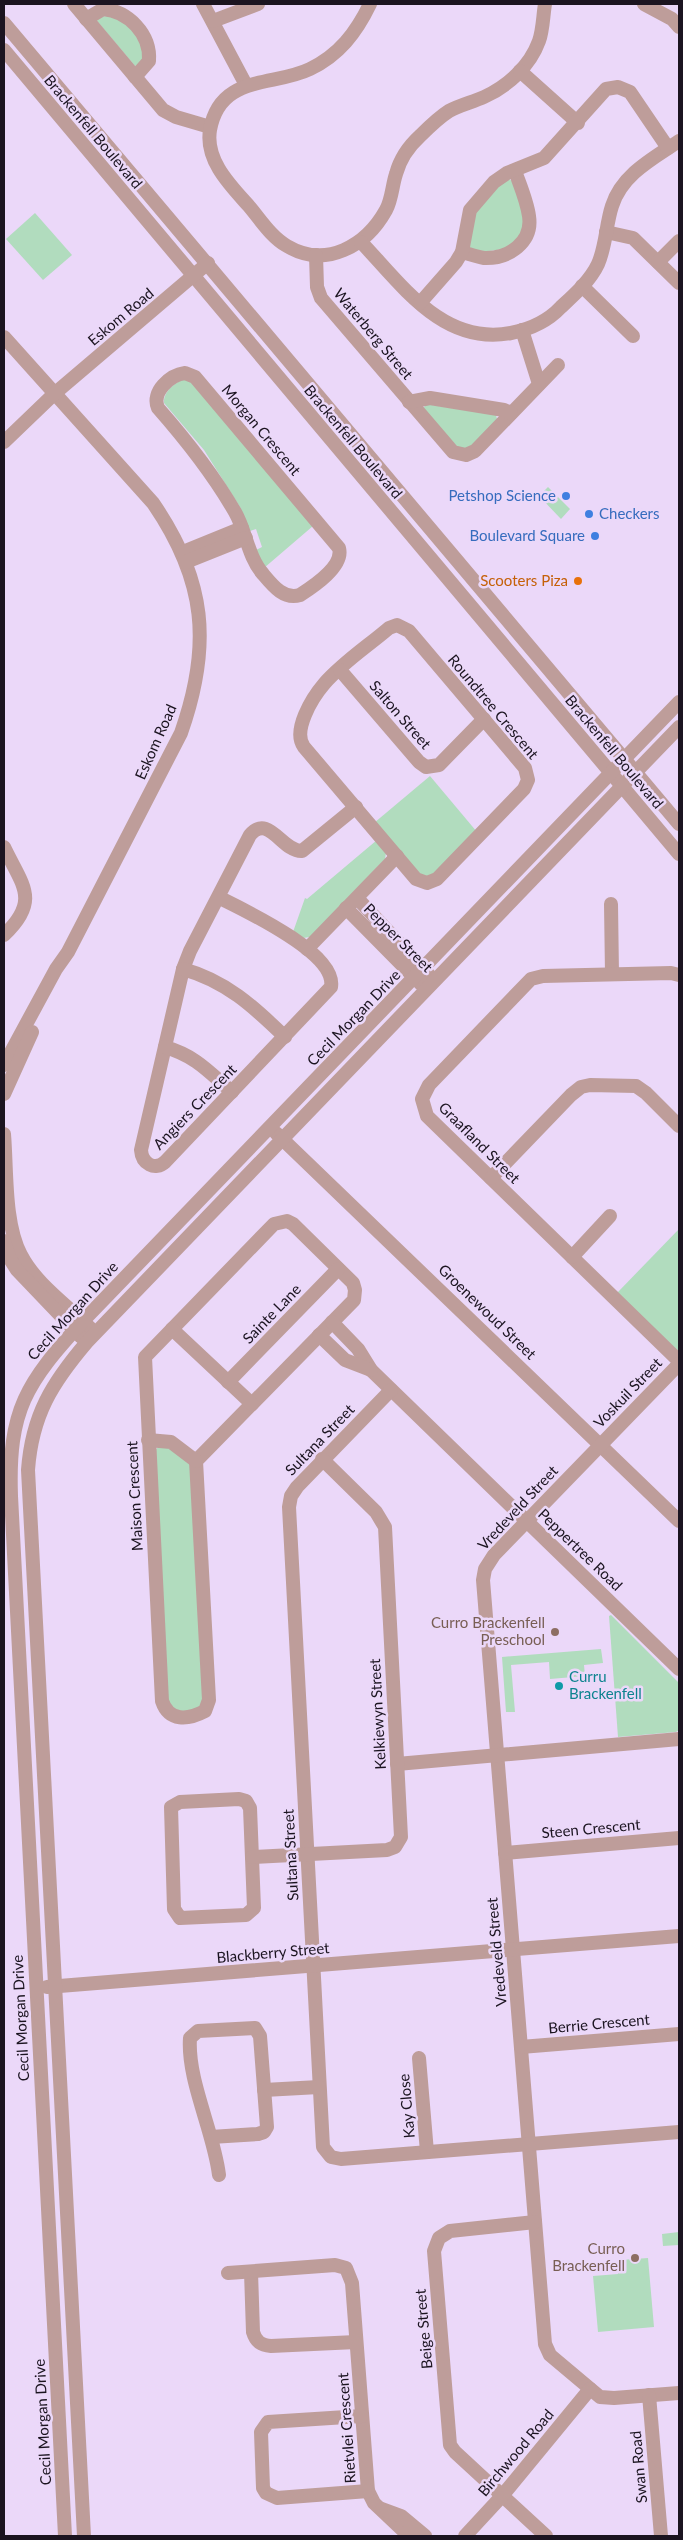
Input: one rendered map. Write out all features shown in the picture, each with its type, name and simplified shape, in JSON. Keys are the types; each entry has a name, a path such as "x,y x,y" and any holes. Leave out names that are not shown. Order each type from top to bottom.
{"street":[{"path":"74,4 167,113 210,127"},
{"path":"203,4 246,85"},
{"path":"213,21 258,4"},
{"path":"370,4 356,30 344,46 330,57 304,72 246,85 224,101 210,127 210,149 229,183 279,240 296,250 316,255 328,254 361,242 385,211 399,165 414,142 442,116 487,96 520,71 540,41 544,4"},
{"path":"644,4 672,19 679,27"},
{"path":"86,19 103,9 119,12 129,18 142,34 147,44 149,61 135,77"},
{"name":"Brackenfell Boulevard","path":"4,23 679,824"},
{"name":"Brackenfell Boulevard","path":"4,50 679,854"},
{"path":"520,71 578,123"},
{"path":"361,242 420,303 441,321 467,332 494,335 522,330 552,316 582,286 598,264 615,199 632,174 674,145 633,95 623,88 613,87 603,92 578,123 544,158 497,179 470,210 462,252 444,279 420,303"},
{"path":"462,252 483,258 507,254 516,249 525,238 528,230 529,214 515,171"},
{"path":"606,232 633,238 679,283"},
{"path":"658,262 679,241"},
{"name":"Waterberg Street","path":"316,255 316,287 319,295 449,450 461,455 474,451 558,365"},
{"name":"Eskom Road","path":"54,394 208,264"},
{"path":"582,286 633,336"},
{"path":"522,330 539,384"},
{"name":"Eskom Road","path":"4,337 153,503 172,530 185,557 198,603 201,626 198,666 188,712 174,747 68,952 56,969 4,1065"},
{"name":"Morgan Crescent","path":"185,373 195,377 337,544 340,559 335,566 304,593 289,596 282,593 259,569 244,533 236,513 201,458 156,404 158,392 178,375 185,373"},
{"path":"4,442 54,394"},
{"name":"Waterberg Street","path":"409,402 430,398 504,410 511,413"},
{"path":"185,557 244,533"},
{"name":"Roundtree Crescent","path":"402,626 409,631 484,719 525,768 528,775 527,785 434,881 427,883 419,881 397,856 302,744 299,736 300,728 321,688 389,628 402,626"},
{"name":"Salton Street","path":"340,670 419,762 426,767 439,766 484,719"},
{"name":"Cecil Morgan Drive","path":"65,2536 36,1990 11,1456 18,1417 32,1383 54,1352 612,774 679,702"},
{"name":"Cecil Morgan Drive","path":"84,2536 28,1470 32,1437 45,1399 56,1381 91,1338 679,727"},
{"name":"Angiers Crescent","path":"218,897 288,934 307,949 328,972 332,979 331,988 162,1164 154,1166 146,1163 142,1150 183,969 218,897 250,835 255,830 263,828 271,831 292,850 302,851 356,808"},
{"path":"4,847 26,893 26,902 19,918 4,935"},
{"name":"Pepper Street","path":"307,949 397,856"},
{"name":"Pepper Street","path":"356,898 391,933 419,974"},
{"path":"611,904 612,974"},
{"name":"Pepper Street","path":"346,908 382,944 431,985"},
{"path":"382,944 385,937 391,933"},
{"name":"Eskom Road","path":"4,1094 12,1071 61,974 68,952"},
{"path":"183,969 197,973 242,997 285,1037"},
{"name":"Graafland Street","path":"679,975 671,973 543,976 531,980 426,1089 423,1105 427,1116 679,1362"},
{"path":"165,1047 181,1052 201,1063 232,1092"},
{"path":"491,1178 581,1087 625,1084 636,1086 646,1093 679,1126"},
{"name":"Groenewoud Street","path":"270,1128 679,1521"},
{"path":"4,1142 11,1219 21,1256 79,1326"},
{"path":"572,1257 610,1216"},
{"name":"Maison Crescent","path":"278,1222 293,1224 353,1283 354,1300 332,1322 196,1461 208,1700 205,1711 195,1716 175,1718 166,1711 162,1702 145,1357 278,1222"},
{"path":"4,1241 10,1259 17,1270 91,1338"},
{"name":"Sainte Lane","path":"228,1382 338,1269"},
{"path":"332,1322 358,1349 371,1370"},
{"path":"172,1329 252,1404"},
{"path":"319,1335 345,1360 371,1370"},
{"name":"Voskuil Street","path":"600,1445 679,1362"},
{"name":"Peppertree Road","path":"371,1370 679,1669"},
{"name":"Sultana Street","path":"391,1390 322,1460 294,1492 288,1507 323,2147 331,2158 341,2159 528,2144"},
{"path":"148,1440 171,1442 196,1461"},
{"name":"Vredeveld Street","path":"600,1445 494,1554 485,1569 483,1580 528,2144 545,2344 550,2355 600,2397 608,2399 679,2393"},
{"name":"Kelkiewyn Street","path":"252,1858 387,1850 395,1846 401,1833 385,1527 376,1512 322,1460"},
{"path":"397,1764 679,1739"},
{"path":"239,1799 246,1801 250,1808 252,1858 254,1908 251,1913 246,1915 180,1918 174,1909 170,1812 172,1805 180,1802 239,1799"},
{"name":"Steen Crescent","path":"505,1853 679,1838"},
{"path":"513,1950 679,1936"},
{"name":"Blackberry Street","path":"36,1990 55,1986 513,1950"},
{"path":"211,2137 264,2132 267,2125 260,2036 257,2030 249,2027 198,2031 193,2034 190,2041 195,2077 219,2174"},
{"name":"Berrie Crescent","path":"521,2047 679,2034"},
{"name":"Kay Close","path":"419,2058 427,2152"},
{"path":"264,2090 319,2087"},
{"path":"528,2144 679,2132"},
{"name":"Beige Street","path":"535,2222 450,2231 439,2238 434,2251 450,2445 455,2452 546,2536"},
{"name":"Rietvlei Crescent","path":"228,2273 335,2265 346,2268 352,2283 368,2490 379,2508 409,2536"},
{"path":"250,2272 254,2332 256,2339 262,2345 356,2342"},
{"name":"Birchwood Road","path":"465,2536 502,2496 590,2389"},
{"name":"Swan Road","path":"649,2395 661,2536"},
{"path":"362,2416 268,2422 261,2432 263,2488 266,2494 277,2498 368,2490"},
{"path":"379,2508 401,2516 425,2536"}],"green space":[{"path":"116,15 139,37 145,56 140,65 135,66 97,21 98,17"},
{"path":"509,179 512,181 525,214 525,225 522,234 510,246 501,249 492,251 472,250 466,241 471,217 496,186"},
{"path":"35,213 72,255 43,280 6,239"},
{"path":"185,379 190,381 313,526 264,568 256,550 262,547 256,529 250,531 240,507 204,450 164,403 165,395 170,388 177,382"},
{"path":"426,404 496,415 497,419 474,446 461,451 423,409"},
{"path":"548,487 570,509 561,519 539,496"},
{"path":"430,776 477,832 432,877 424,878 374,823"},
{"path":"377,840 386,853 385,859 310,937 303,938 293,932 305,898 307,899"},
{"path":"679,1229 679,1354 617,1293"},
{"path":"158,1447 170,1447 191,1465 203,1701 201,1709 177,1713 168,1705 155,1451"},
{"path":"611,1615 679,1683 679,1730 676,1732 618,1737 609,1616"},
{"path":"601,1649 603,1663 584,1665 585,1676 550,1679 549,1662 511,1665 515,1712 506,1712 502,1657"},
{"path":"679,2232 679,2245 663,2246 662,2234"},
{"path":"648,2258 654,2327 598,2332 593,2276 618,2274 617,2263 620,2260"}],"place":[{"name":"Petshop Science","path":"566,496"},
{"name":"Checkers","path":"589,514"},
{"name":"Boulevard Square","path":"595,536"},
{"name":"Scooters Piza","path":"578,581"},
{"name":"Curro Brackenfell Preschool","path":"555,1632"},
{"name":"Curru Brackenfell","path":"559,1686"},
{"name":"Curro Brackenfell","path":"635,2258"}]}
